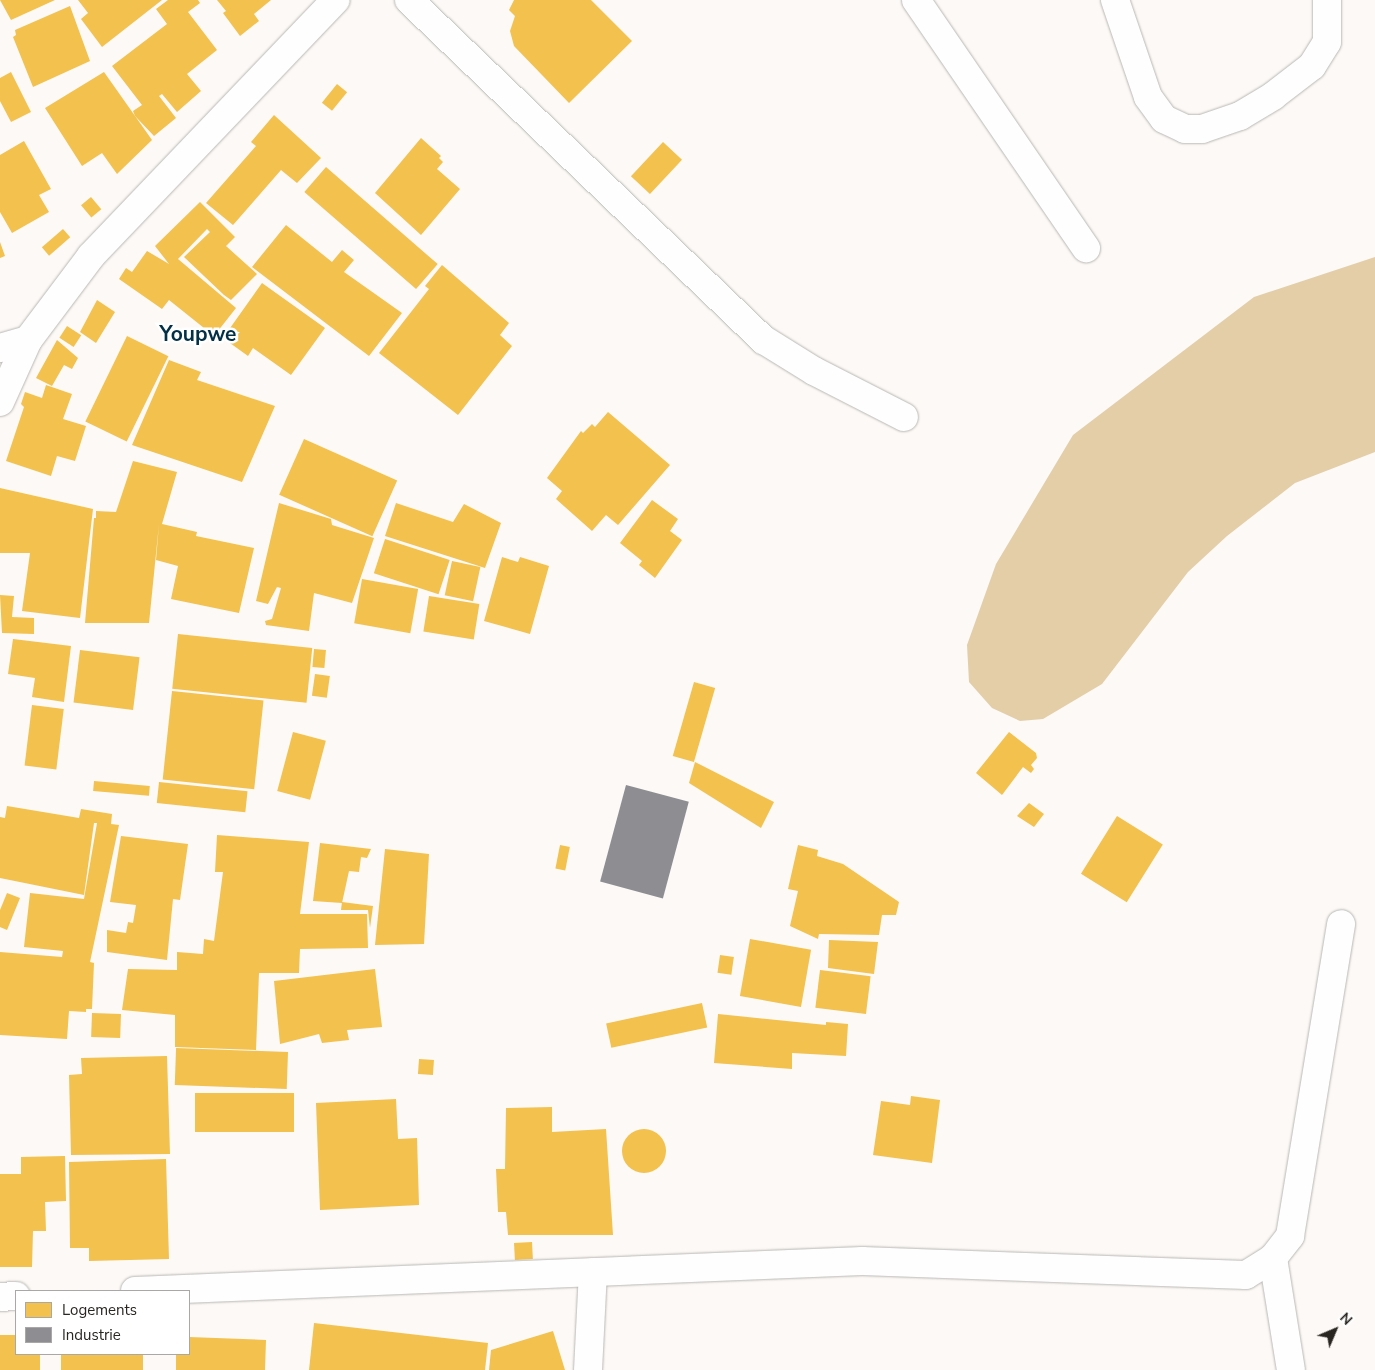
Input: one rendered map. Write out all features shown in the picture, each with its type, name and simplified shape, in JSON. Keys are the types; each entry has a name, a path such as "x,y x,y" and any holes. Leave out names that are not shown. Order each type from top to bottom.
{"street":[{"path":"0,402 28,340 91,256 336,0"},
{"path":"409,0 764,340 814,371 904,417"},
{"path":"916,0 1086,248"},
{"path":"1114,0 1148,97 1164,119 1184,129 1202,129 1240,116 1273,96 1312,66 1327,42 1327,0"},
{"path":"0,348 28,340"},
{"path":"159,1290 862,1261 1246,1275 1274,1258 1290,1236 1342,924"},
{"path":"1274,1258 1291,1370"},
{"path":"588,1370 593,1272"},
{"path":"0,1297 15,1296"}],"shaded area":[{"path":"1375,257 1375,452 1295,483 1227,536 1188,572 1102,684 1043,719 1020,721 992,708 969,682 967,645 996,564 1073,435 1254,297"}],"building: Logements":[{"path":"0,0 55,0 11,20"},
{"path":"78,0 162,0 102,47 81,19 88,13"},
{"path":"168,0 198,0 200,3 188,12 217,50 187,74 201,91 177,112 162,94 159,96 176,118 154,136 135,116 133,111 142,105 112,66 167,24 156,9"},
{"path":"217,0 271,0 254,14 259,21 240,36 223,13 226,11"},
{"path":"514,0 591,0 632,41 569,103 514,46 510,31 515,16 509,10"},
{"path":"70,6 90,61 33,87 13,37 16,35 15,30"},
{"path":"11,72 31,112 11,122 0,101 0,78"},
{"path":"104,72 152,140 117,174 102,153 82,166 45,108"},
{"path":"337,84 347,92 332,111 322,103"},
{"path":"274,115 321,158 297,183 281,170 233,225 206,203 256,146 251,142"},
{"path":"421,138 441,156 439,158 443,162 437,169 460,189 421,235 375,193"},
{"path":"24,141 51,189 39,195 49,212 12,233 0,212 0,155"},
{"path":"663,142 682,160 650,194 631,176"},
{"path":"326,167 438,264 416,289 304,192"},
{"path":"91,197 101,209 91,218 81,205"},
{"path":"200,202 235,237 226,246 257,274 231,300 224,295 184,257 210,232 207,229 178,259 236,308 214,336 169,300 162,309 119,279 126,268 132,272 147,251 169,264 155,246"},
{"path":"286,225 332,262 342,250 354,260 344,272 402,313 369,356 252,267"},
{"path":"63,229 70,237 49,256 42,247"},
{"path":"0,242 5,256 0,258"},
{"path":"442,265 509,323 500,335 512,346 458,415 379,353 429,289 425,286"},
{"path":"262,283 325,328 291,375 253,348 248,356 223,338"},
{"path":"97,300 115,312 96,343 80,332"},
{"path":"67,326 81,335 74,347 59,338"},
{"path":"127,336 168,356 127,442 85,421"},
{"path":"57,340 78,358 72,369 64,365 52,386 36,378"},
{"path":"169,360 201,372 197,380 275,406 242,482 132,445"},
{"path":"46,385 72,394 63,419 86,426 75,461 57,456 51,476 6,461 24,407 21,404 25,392 42,398"},
{"path":"608,412 670,465 618,525 606,515 592,531 556,499 562,491 547,478 581,431 583,433 592,424 595,427"},
{"path":"304,439 397,480 372,536 279,495"},
{"path":"133,461 177,472 162,524 197,532 196,536 254,548 239,613 171,599 178,566 156,560 159,524 149,623 85,623 96,511 116,512"},
{"path":"0,488 93,509 80,618 22,611 30,553 0,553"},
{"path":"652,500 678,519 670,531 682,540 655,578 639,565 642,561 620,543"},
{"path":"279,503 331,519 332,525 374,538 352,603 314,593 309,631 266,625 265,621 272,619 281,588 277,587 268,604 256,601"},
{"path":"396,503 453,522 464,504 501,523 485,568 385,536"},
{"path":"385,539 450,560 439,594 374,573"},
{"path":"502,557 518,562 520,557 549,566 530,634 484,621"},
{"path":"452,561 480,567 473,601 445,595"},
{"path":"362,579 418,589 410,633 354,623"},
{"path":"0,595 14,596 12,617 34,618 34,634 2,633"},
{"path":"429,596 479,604 474,640 423,632"},
{"path":"178,634 312,648 307,703 172,689"},
{"path":"13,639 71,646 64,702 32,697 35,678 8,674"},
{"path":"314,649 326,650 324,668 312,667"},
{"path":"80,650 140,657 133,710 74,703"},
{"path":"315,674 330,676 327,698 312,696"},
{"path":"694,682 715,688 694,762 673,756"},
{"path":"172,691 263,701 254,789 163,780"},
{"path":"32,705 64,709 56,769 25,766"},
{"path":"293,732 326,741 310,800 277,791"},
{"path":"1009,732 1036,753 1037,758 1031,765 1034,769 1031,773 1023,767 1002,795 976,773"},
{"path":"695,762 774,802 761,828 689,783"},
{"path":"94,781 150,786 149,796 93,791"},
{"path":"159,782 248,791 245,812 157,803"},
{"path":"1029,803 1044,814 1034,827 1017,816"},
{"path":"7,806 79,818 81,809 112,814 111,824 119,825 90,962 94,963 92,1009 86,1009 86,1012 69,1011 67,1039 0,1035 0,952 62,957 63,951 24,947 30,893 84,899 97,823 94,823 84,895 0,878 0,817 5,818"},
{"path":"1117,816 1163,845 1127,902 1081,874"},
{"path":"217,835 309,842 300,914 367,914 368,948 300,949 299,973 259,973 256,1050 175,1047 175,1015 122,1010 128,969 177,970 177,952 203,954 204,939 214,941 223,872 215,872"},
{"path":"121,836 188,844 180,900 173,899 167,960 107,952 107,930 126,933 128,922 133,923 136,905 110,902"},
{"path":"320,843 371,849 367,858 361,857 359,872 349,871 342,903 313,901"},
{"path":"560,845 570,847 565,870 555,869"},
{"path":"798,845 818,850 817,856 843,864 899,902 896,915 882,915 879,935 819,934 818,939 790,926 798,891 788,889"},
{"path":"385,849 429,854 424,944 375,945"},
{"path":"7,893 20,898 7,930 0,927 0,910"},
{"path":"342,902 373,906 370,928 368,910 341,910"},
{"path":"750,939 811,950 801,1007 740,996"},
{"path":"829,940 878,942 874,974 828,968"},
{"path":"720,955 734,957 731,975 717,973"},
{"path":"375,969 382,1027 347,1030 349,1040 322,1043 319,1034 280,1044 274,981"},
{"path":"820,970 871,976 866,1014 815,1008"},
{"path":"702,1003 707,1027 611,1048 606,1023"},
{"path":"92,1013 121,1014 120,1038 91,1037"},
{"path":"718,1014 826,1025 826,1022 848,1024 846,1056 792,1053 792,1069 714,1063"},
{"path":"176,1048 288,1052 287,1089 175,1085"},
{"path":"167,1056 170,1154 71,1155 69,1075 82,1074 81,1058"},
{"path":"419,1059 434,1060 433,1075 418,1074"},
{"path":"195,1093 294,1093 294,1132 195,1132"},
{"path":"911,1096 940,1100 932,1163 873,1155 881,1101 910,1105"},
{"path":"396,1099 398,1139 417,1138 419,1205 320,1210 316,1103"},
{"path":"552,1107 552,1132 606,1129 613,1235 508,1235 506,1212 498,1212 496,1169 505,1169 506,1108"},
{"path":"640,1129 648,1129 660,1135 666,1151 660,1167 648,1173 640,1173 628,1167 622,1155 622,1147 628,1135"},
{"path":"65,1156 66,1201 45,1202 46,1231 33,1231 32,1267 0,1267 0,1174 21,1174 21,1157"},
{"path":"166,1159 169,1259 89,1261 89,1248 70,1248 69,1162"},
{"path":"532,1242 533,1259 515,1260 514,1243"},
{"path":"314,1323 488,1343 485,1370 309,1370"},
{"path":"553,1331 565,1370 489,1370 491,1350"},
{"path":"0,1335 15,1335 15,1355 40,1355 40,1370 0,1370"},
{"path":"190,1337 266,1340 265,1370 176,1370 176,1355 190,1355"},
{"path":"61,1355 143,1355 143,1370 61,1370"}],"building: Industrie":[{"path":"626,785 689,802 663,898 600,882"}],"district":[{"name":"Youpwe","path":"198,334"}]}
